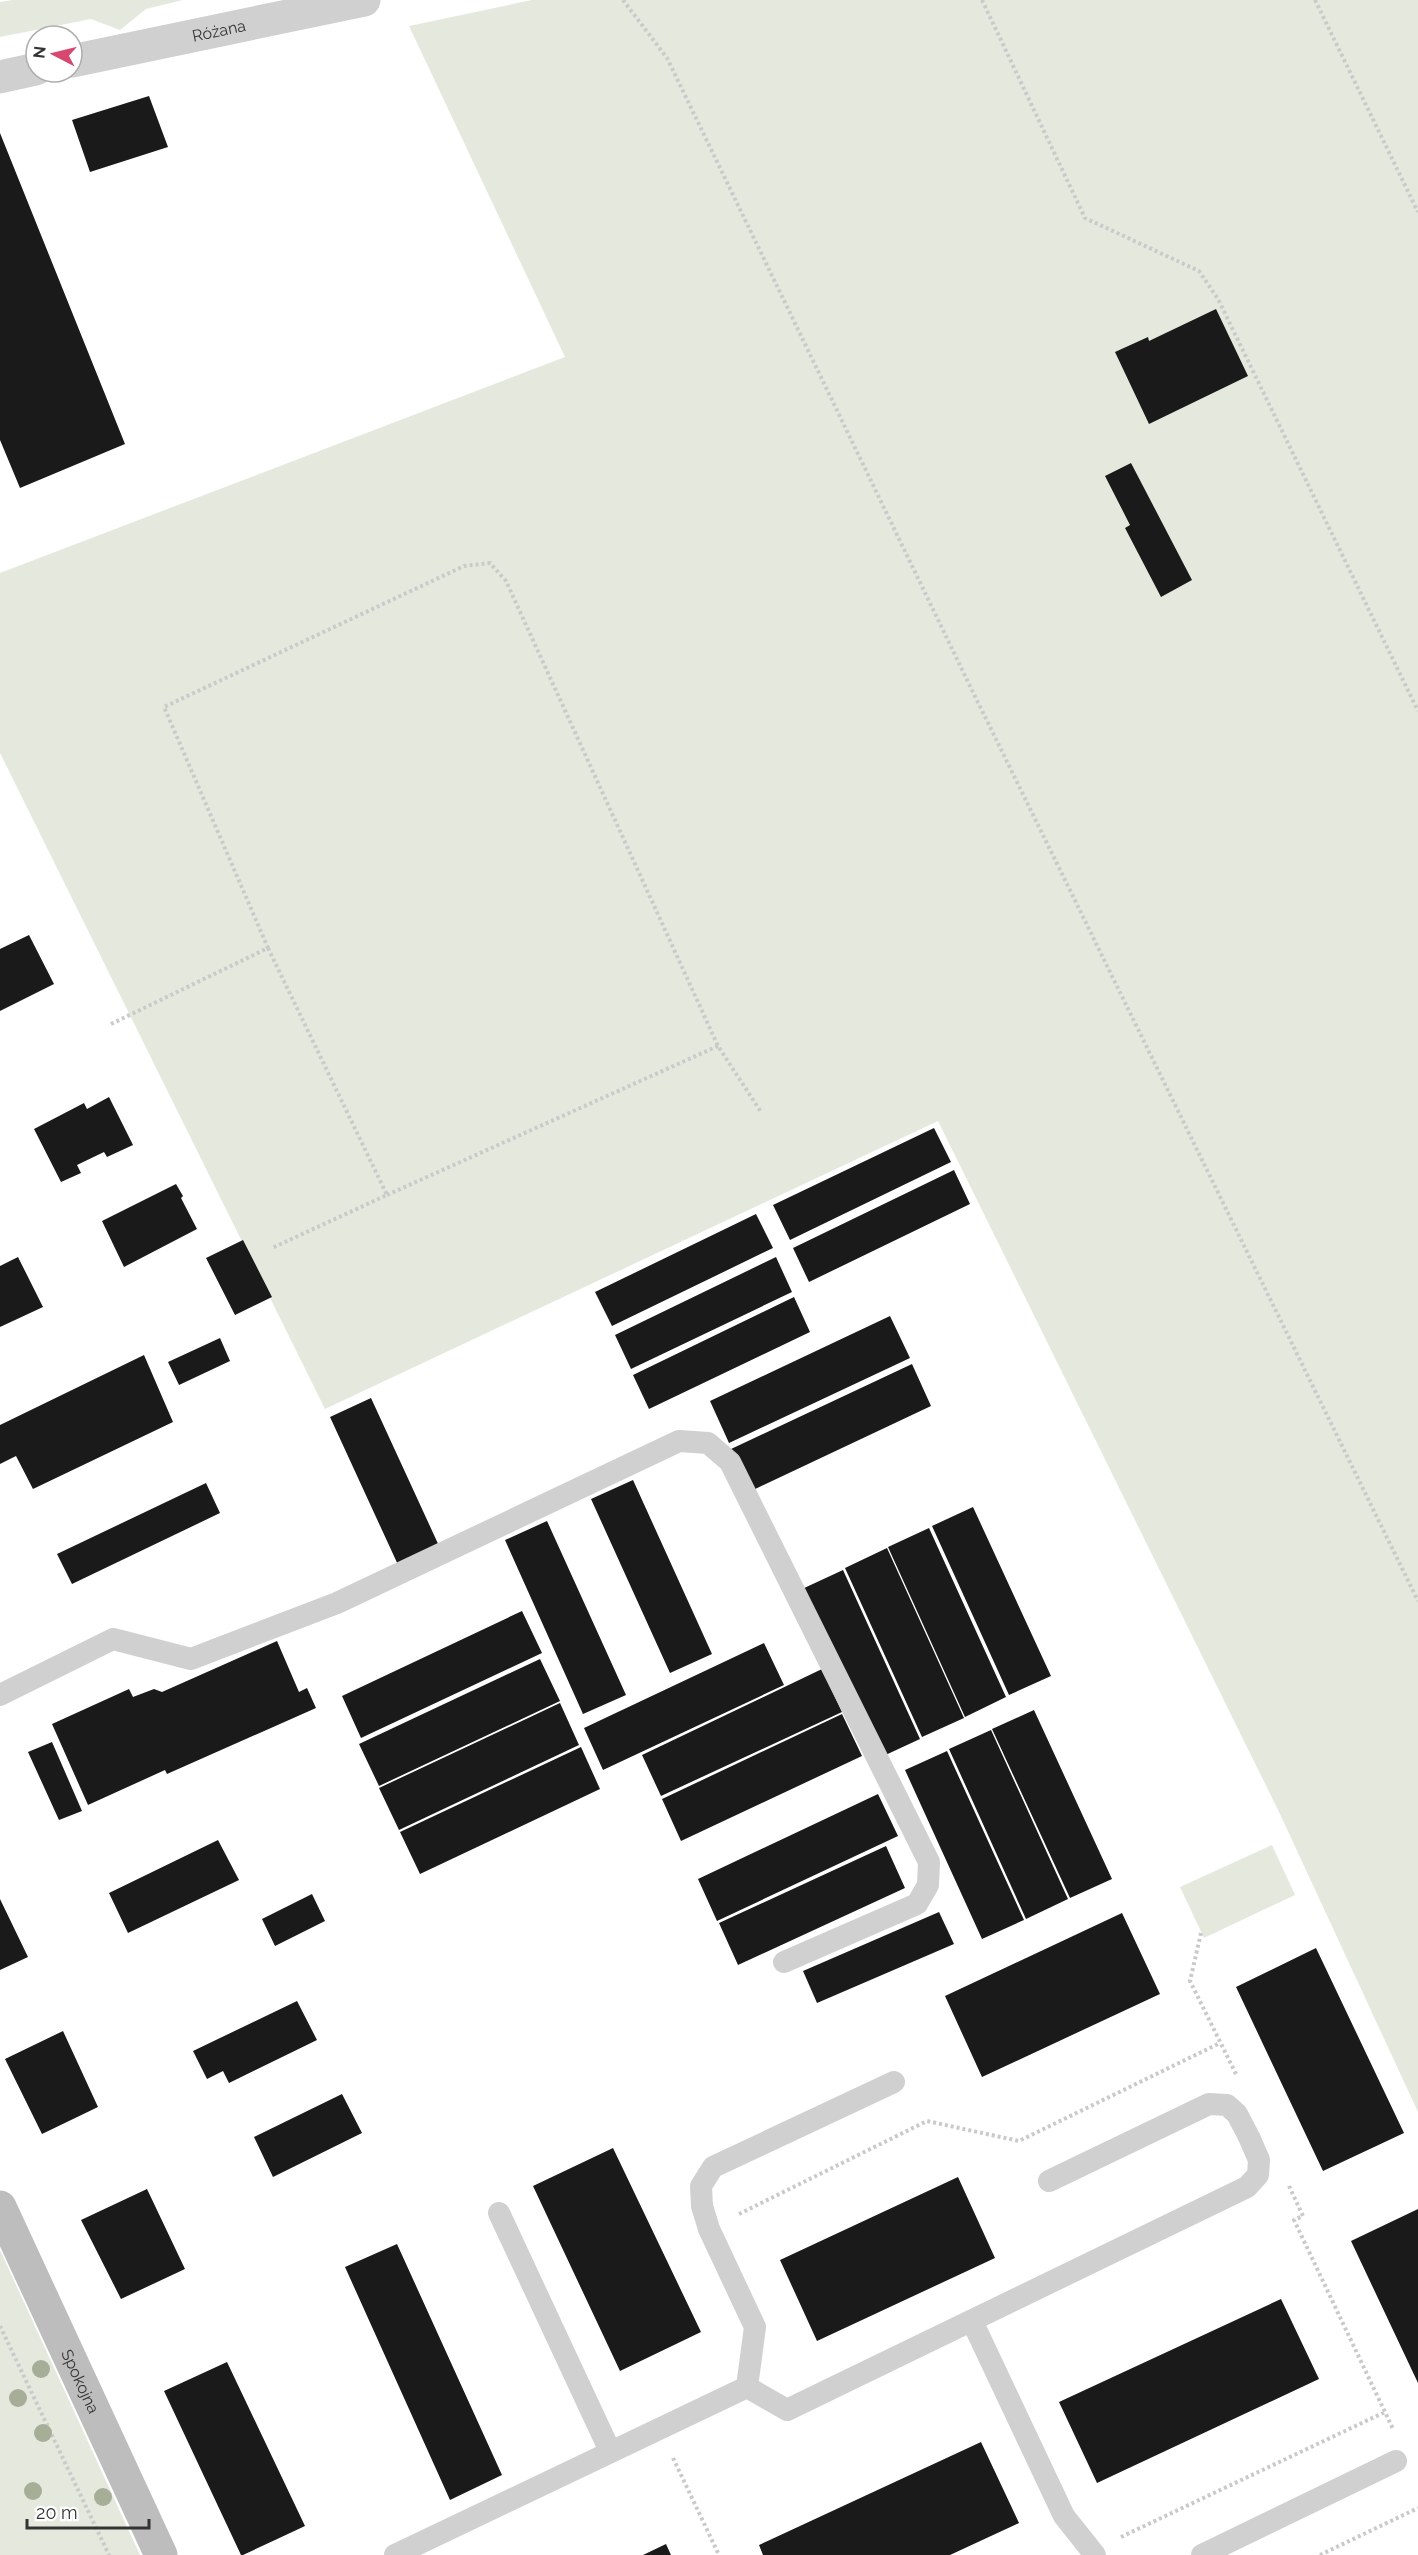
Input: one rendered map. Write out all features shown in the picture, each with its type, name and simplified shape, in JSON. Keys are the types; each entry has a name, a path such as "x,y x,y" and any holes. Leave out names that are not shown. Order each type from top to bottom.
{"street":[{"name":"Różana","path":"84,58 364,0"},
{"path":"0,77 24,72"},
{"name":"Spokojna","path":"0,2207 161,2555"}],"lane":[{"path":"0,1695 113,1638 191,1659 337,1603 679,1441 708,1443 730,1462 929,1862 928,1885 917,1904 784,1962"},
{"path":"747,2387 755,2326 710,2229 702,2206 701,2186 713,2167 894,2082"},
{"path":"747,2387 787,2410 1247,2187 1258,2175 1259,2160 1237,2114 1227,2105 1209,2104 1049,2181"},
{"path":"499,2212 610,2451"},
{"path":"972,2321 1064,2516 1094,2553"},
{"path":"395,2555 747,2387"},
{"path":"1202,2555 1396,2460"}],"path":[{"path":"623,0 667,58 969,684 1418,1601"},
{"path":"982,0 1086,218 1199,272 1218,298 1418,711"},
{"path":"1315,0 1418,212"},
{"path":"387,1195 268,948 164,707 464,566 490,563 506,581 718,1046 761,1112"},
{"path":"111,1024 268,948"},
{"path":"272,1248 718,1046"},
{"path":"1201,1933 1190,1981 1241,2085 1227,2105"},
{"path":"710,2229 927,2121 1019,2140 1220,2043"},
{"path":"1258,2175 1287,2183 1303,2216 1293,2220 1394,2432"},
{"path":"0,2326 109,2555"},
{"path":"1094,2553 1385,2412"},
{"path":"659,2429 719,2555"},
{"path":"1320,2555 1418,2508"}],"shaded area":[{"path":"12,0 183,0 146,9 120,30 91,19 66,24 24,24 24,32 0,37 0,2"},
{"path":"532,0 1418,0 1418,2112 1280,1814 938,1121 325,1409 0,753 0,573 565,357 409,26"},
{"path":"1272,1845 1295,1895 1204,1938 1180,1887"},
{"path":"0,2250 140,2555 0,2555"}],"building":[{"path":"149,96 168,147 90,172 72,120"},
{"path":"0,133 125,444 20,488 0,440"},
{"path":"1216,309 1248,376 1149,424 1115,352 1148,337 1149,341"},
{"path":"1131,463 1192,580 1161,597 1125,528 1130,525 1105,476"},
{"path":"29,935 54,984 0,1011 0,949"},
{"path":"109,1097 133,1145 107,1157 104,1152 77,1165 81,1173 61,1182 34,1129 84,1103 87,1109"},
{"path":"934,1128 951,1162 790,1240 773,1205"},
{"path":"954,1170 970,1204 809,1282 793,1248"},
{"path":"176,1184 197,1229 124,1267 102,1221"},
{"path":"756,1214 773,1248 612,1326 595,1292"},
{"path":"243,1240 272,1297 235,1315 206,1258"},
{"path":"18,1257 43,1307 0,1327 0,1266"},
{"path":"776,1257 792,1292 631,1369 615,1335"},
{"path":"794,1297 810,1332 649,1409 633,1375"},
{"path":"890,1316 910,1358 729,1443 710,1401"},
{"path":"220,1338 230,1361 179,1385 168,1362"},
{"path":"144,1355 173,1422 33,1489 16,1456 0,1464 0,1425"},
{"path":"912,1364 931,1406 751,1491 731,1449"},
{"path":"371,1398 440,1548 399,1567 330,1417"},
{"path":"633,1480 712,1654 670,1673 591,1499"},
{"path":"206,1483 220,1513 72,1584 57,1554"},
{"path":"973,1507 1051,1676 1009,1695 932,1526"},
{"path":"547,1521 626,1695 583,1714 505,1540"},
{"path":"929,1528 1006,1697 965,1717 888,1547"},
{"path":"887,1548 964,1718 922,1737 845,1568"},
{"path":"843,1570 920,1739 879,1758 802,1589"},
{"path":"522,1611 542,1653 361,1738 342,1696"},
{"path":"277,1641 299,1692 307,1688 316,1708 167,1774 165,1770 88,1805 52,1724 129,1689 133,1697 154,1689 162,1692"},
{"path":"764,1643 784,1685 603,1770 584,1728"},
{"path":"540,1659 560,1701 379,1786 359,1744"},
{"path":"822,1669 842,1712 661,1796 642,1755"},
{"path":"560,1703 579,1745 399,1830 379,1788"},
{"path":"1034,1710 1112,1879 1070,1898 992,1729"},
{"path":"842,1714 862,1756 681,1841 662,1799"},
{"path":"991,1730 1068,1899 1026,1919 949,1749"},
{"path":"52,1742 82,1811 59,1820 28,1752"},
{"path":"581,1747 600,1789 420,1874 400,1832"},
{"path":"947,1751 1024,1920 982,1939 905,1770"},
{"path":"878,1794 898,1836 717,1921 698,1879"},
{"path":"218,1840 239,1880 128,1933 109,1893"},
{"path":"886,1846 905,1888 738,1965 719,1923"},
{"path":"312,1894 325,1921 275,1946 262,1919"},
{"path":"0,1899 28,1957 0,1970"},
{"path":"939,1912 954,1944 817,2003 803,1971"},
{"path":"1122,1913 1160,1994 982,2077 945,1996"},
{"path":"1316,1948 1404,2133 1323,2171 1236,1987"},
{"path":"297,2001 317,2040 229,2083 223,2071 207,2079 193,2051"},
{"path":"63,2031 98,2107 42,2134 5,2059"},
{"path":"342,2094 362,2133 273,2177 254,2137"},
{"path":"613,2148 701,2332 620,2371 533,2186"},
{"path":"958,2177 995,2258 817,2341 780,2260"},
{"path":"147,2189 185,2269 121,2299 81,2220"},
{"path":"1418,2209 1418,2383 1351,2241"},
{"path":"397,2244 502,2475 450,2500 345,2267"},
{"path":"1281,2299 1319,2379 1097,2483 1059,2402"},
{"path":"227,2362 305,2526 243,2555 241,2555 164,2391"},
{"path":"981,2442 1019,2523 950,2555 763,2555 759,2545"},
{"path":"666,2544 671,2555 643,2555"}]}
